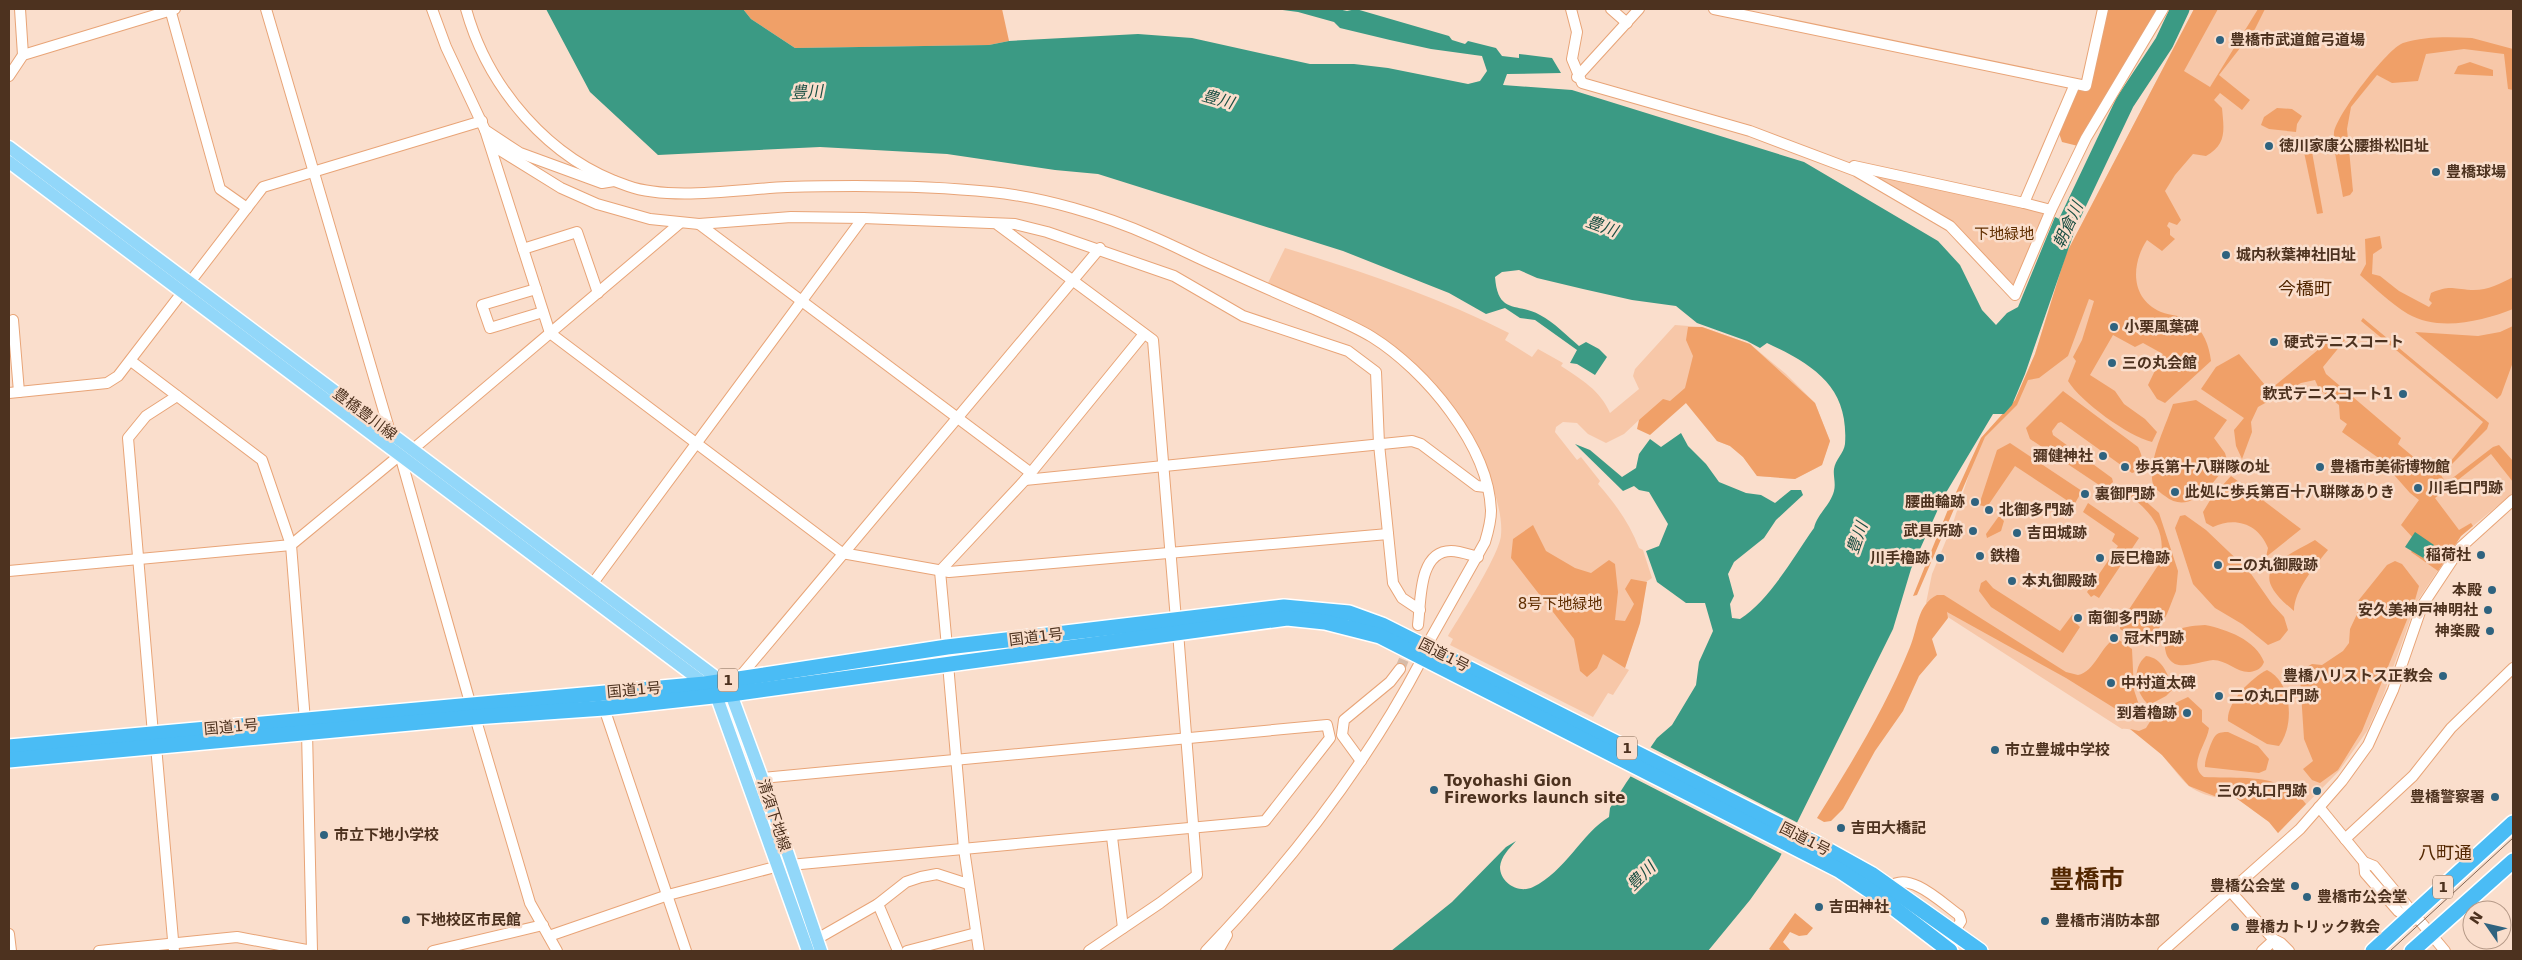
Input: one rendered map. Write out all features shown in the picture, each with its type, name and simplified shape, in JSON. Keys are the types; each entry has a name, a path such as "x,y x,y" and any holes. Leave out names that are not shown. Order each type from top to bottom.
{"highway":[{"name":"国道1号","path":"9,747 154,740 473,712 705,684 947,647 1287,618 1325,622 1380,636 1429,655 1890,887 1980,951"},
{"name":"国道1号","path":"473,712 604,708 723,694 948,664 1177,626"},
{"name":"国道1号","path":"9,760 154,740"},
{"name":"1","path":"2373,951 2513,823"},
{"name":"国道1号","path":"1814,849 1839,870 1881,898 1950,951"},
{"name":"1","path":"2412,951 2513,861"}],"main road":[{"name":"豊橋豊川線","path":"9,147 400,454 705,684"},
{"name":"豊橋豊川線","path":"9,162 390,432 722,681"},
{"name":"清須下地線","path":"722,681 723,694 785,865 819,945"},
{"name":"清須下地線","path":"705,684 723,694 762,778 806,951"}],"street":[{"path":"9,76 23,55 20,9"},
{"path":"23,55 172,9 220,189 247,208"},
{"path":"266,9 390,432"},
{"path":"432,9 446,48 490,144 550,333 842,552 949,572 1388,534"},
{"path":"466,9 482,52 496,79 517,106 554,145 571,158 614,181 630,187 665,192 865,185 990,192 1052,204 1150,235 1348,324 1372,337 1396,354 1415,371 1453,415 1476,453 1486,487 1491,510 1490,524 1485,542 1429,655 1361,761 1296,847 1229,927 1206,951"},
{"path":"1571,9 1577,32 1572,59 1577,77 1582,83 1750,131 1856,171 1950,226 2014,294 2051,210 2105,103 2163,9"},
{"path":"1611,9 1627,22"},
{"path":"1577,77 1639,9"},
{"path":"1714,9 2086,86 2103,9"},
{"path":"2024,203 2075,84"},
{"path":"13,320 14,393 107,383 118,376 131,361 186,286 263,187 314,170 483,126 528,156 602,184 614,181"},
{"path":"490,144 561,188 597,204 626,214 680,223 699,224 791,217 863,218 998,225 1015,224 1100,248 1174,276 1243,316 1348,352 1376,372 1378,444 1393,583 1396,592 1420,610"},
{"path":"1833,162 2051,210"},
{"path":"593,583 863,218"},
{"path":"412,450 680,223"},
{"path":"699,224 957,418 1028,477 1164,467 1412,441 1421,444 1477,486 1486,487"},
{"path":"998,225 1153,340 1197,875 1089,951"},
{"path":"523,249 577,232 598,293"},
{"path":"738,679 842,552 1100,248"},
{"path":"536,289 482,305 490,328 544,312"},
{"path":"947,647 940,571 1028,477 1144,334"},
{"path":"99,951 174,947 237,937 312,951 306,726 291,545 262,460 131,361"},
{"path":"174,947 128,438 146,416 177,396"},
{"path":"9,571 291,545 400,454 473,712 530,903 557,951"},
{"path":"2164,951 2300,829 2342,782 2368,745 2393,690 2422,606 2461,547 2513,500"},
{"path":"1418,625 1425,576 1430,562 1436,555 1452,551 1478,557"},
{"path":"948,664 964,849 979,951"},
{"path":"1361,761 1342,736 1344,720 1390,682 1400,668"},
{"path":"2345,839 2413,776 2451,728 2513,668"},
{"path":"604,708 686,951"},
{"path":"549,936 604,915 668,895 785,865 1265,821 1330,738 1328,726 762,778"},
{"path":"2319,807 2364,862 2365,873 2398,911 2411,916 2445,951"},
{"path":"1112,836 1123,928"},
{"path":"819,945 906,882 936,874 968,884"},
{"path":"2231,892 2274,940 2280,951"},
{"path":"878,904 898,951"},
{"path":"433,951 447,950 543,926"},
{"path":"1218,951 1229,927"},
{"path":"9,934 11,951"},
{"path":"907,951 976,934"},
{"path":"2262,951 2274,940"},
{"path":"2274,940 2282,943 2289,951"}],"green space":[{"path":"743,9 1002,9 1009,41 989,45 795,48 751,19"},
{"path":"2104,9 2159,9 2082,147 2062,142 2057,127 2075,84 2085,86"},
{"path":"2194,9 2513,9 2513,493 2461,536 2416,603 2383,696 2367,731 2339,771 2278,833 2269,822 2232,795 2222,799 2205,794 2189,786 2150,742 2141,735 2131,730 2122,729 1926,603 1932,574 1952,526 1981,438 2015,401 2035,354 2066,254"},
{"path":"2194,9 2218,9 2184,71 2210,87 2258,9 2265,9 2255,29 2219,75 2250,100 2242,110 2220,93 2214,100 2222,108 2223,136 2221,141 2218,147 2206,156 2193,154 2175,175 2165,191 2181,220 2177,225 2169,222 2167,226 2170,229 2170,235 2175,239 2162,251 2147,240 2138,260 2136,280 2143,299 2151,306 2161,312 2184,318 2199,329 2209,349 2211,361 2165,403 2157,399 2148,385 2163,354 2143,343 2135,347 2113,335 2090,375 2115,391 2124,404 2145,419 2157,432 2152,442 2142,439 2118,426 2094,408 2083,399 2068,381 2076,361 2073,357 2082,340 2094,301 2089,299 2068,356 2039,378 2028,380 2017,405 1985,437 1917,595 1913,596 1947,512 1981,438 2015,400 2035,354 2066,254"},
{"path":"2429,38 2472,38 2513,49 2513,90 2508,89 2504,54 2464,49 2426,54 2418,81 2392,83 2377,75 2351,107 2347,129 2353,191 2350,195 2343,197 2335,155 2334,133 2344,112 2375,69 2403,43"},
{"path":"2470,62 2493,70 2493,76 2454,74 2458,66"},
{"path":"2277,108 2292,109 2302,116 2297,124 2296,132 2269,129 2261,125 2264,117"},
{"path":"2304,152 2312,152 2323,213 2317,214"},
{"name":"下地緑地","path":"1856,171 2051,210 2015,295 1950,226"},
{"path":"2380,236 2382,248 2373,254 2372,274 2380,276 2399,291 2429,307 2432,303 2429,300 2431,293 2451,288 2482,289 2513,277 2513,309 2475,321 2461,323 2433,322 2408,314 2360,275 2366,264 2365,239"},
{"name":"8号下地緑地","path":"1285,248 1427,296 1509,333 1505,340 1532,357 1538,349 1563,363 1561,366 1596,392 1610,413 1639,389 1633,376 1635,369 1675,325 1702,327 1750,344 1786,374 1815,403 1830,441 1822,465 1795,479 1757,476 1743,457 1730,446 1717,441 1685,402 1639,420 1624,434 1606,443 1588,434 1577,423 1563,422 1556,427 1555,432 1577,460 1581,457 1600,481 1598,484 1622,514 1639,548 1643,550 1652,578 1646,582 1640,623 1625,668 1629,670 1613,695 1608,693 1593,717 1450,645 1453,639 1448,636 1487,570 1501,535 1498,503 1480,451 1457,411 1427,374 1409,358 1372,331 1267,285"},
{"path":"2363,318 2489,423 2487,429 2441,475 2446,483 2493,447 2499,445 2513,461 2513,482 2491,454 2435,498 2459,530 2471,523 2473,526 2461,536 2438,571 2411,552 2415,546 2414,539 2401,525 2419,500 2410,493 2380,459 2342,432 2347,424 2340,419 2339,405 2319,389 2315,380 2301,383 2258,407 2251,422 2252,432 2242,459 2236,446 2234,430 2244,418 2201,389 2216,367 2239,354 2265,385 2272,388 2325,344 2337,343 2342,337 2345,340 2323,367 2326,374 2401,438 2398,444 2422,464 2427,458 2437,467 2445,468 2483,422 2361,321"},
{"path":"2513,326 2513,362 2501,395 2497,399 2415,332 2478,336 2500,332"},
{"path":"1688,327 1702,327 1750,344 1815,403 1830,441 1822,465 1795,479 1757,476 1743,457 1730,446 1717,441 1686,403 1650,435 1637,429 1639,420 1663,399 1670,401 1685,388 1693,356 1686,340"},
{"path":"2063,391 2138,447 2142,459 2139,471 2132,473 2061,422 2058,423 2052,431 2053,435 2112,478 2113,482 2105,489 2030,439 2026,428"},
{"path":"2196,400 2227,420 2214,438 2225,453 2228,463 2201,495 2193,500 2175,501 2162,494 2154,486 2152,481 2153,461 2173,404"},
{"path":"2010,443 2082,491 2074,505 2015,466 1987,507 1979,505 1997,450"},
{"path":"2231,476 2301,529 2266,557 2268,548 2264,540 2259,533 2245,524 2230,522 2213,527 2206,523 2203,512 2212,497"},
{"path":"2134,491 2159,513 2178,571 2176,591 2167,614 2157,632 2150,638 2129,635 2120,629 2120,623 2159,564 2162,544 2157,526 2152,518 2131,497"},
{"path":"2088,503 2139,538 2099,598 2094,595 2091,597 2087,592 2118,546 2112,541 2115,534 2083,512"},
{"path":"2185,515 2206,530 2249,571 2272,604 2284,617 2288,630 2280,640 2268,645 2242,624 2215,608 2193,584 2175,528 2180,516"},
{"path":"1999,516 2004,521 2001,531 1987,538 1986,534"},
{"path":"1533,525 1546,551 1575,568 1591,573 1609,560 1615,564 1618,592 1615,620 1625,621 1634,604 1625,589 1631,579 1647,582 1640,623 1625,668 1603,654 1597,668 1587,677 1580,671 1574,639 1511,558 1513,539"},
{"path":"2315,540 2328,550 2301,587 2297,595 2294,611 2280,598 2272,587 2269,577 2272,569 2279,562"},
{"path":"2395,561 2402,564 2419,586 2415,600 2362,731 2338,770 2320,783 2312,780 2303,769 2313,761 2304,739 2300,677 2305,668 2312,664 2322,665 2343,651 2349,643 2350,629 2357,614 2358,601 2387,565"},
{"path":"1986,580 1993,588 2060,631 2072,615 2076,617 2075,622 2080,627 2063,653 1991,607 1979,591 1981,583"},
{"path":"1937,595 1944,595 2066,672 2078,675 2089,669 2106,646 2116,638 2132,649 2134,690 2143,717 2141,720 2135,721 2066,678 1947,612 1948,618 1932,639 1937,655 1919,676 1903,711 1875,751 1843,809 1831,821 1824,822 1817,818 1879,713 1901,669 1925,605"},
{"path":"2205,625 2222,629 2247,642 2260,654 2264,662 2262,666 2257,670 2245,672 2223,662 2213,660 2179,665 2168,658 2165,645 2171,633 2191,626"},
{"path":"2146,656 2152,657 2161,664 2167,673 2173,689 2166,696 2149,705 2141,694 2137,680 2138,667"},
{"path":"2267,670 2282,684 2288,705 2287,727 2279,746 2267,744 2228,721 2228,714 2235,699 2247,685"},
{"path":"2188,697 2202,710 2202,722 2209,728 2199,754 2197,767 2204,777 2260,779 2273,782 2296,794 2306,804 2278,833 2269,822 2232,795 2222,799 2189,786 2162,755 2130,729 2139,731 2146,728 2156,712"},
{"path":"2228,732 2258,746 2269,759 2266,770 2259,773 2205,767 2210,745 2214,737 2219,733"},
{"path":"1795,913 1813,928 1807,935 1799,936 1790,932 1783,942 1791,951 1772,951 1769,949"}],"water":[{"name":"豊川","path":"546,9 743,9 751,19 795,48 989,45 1009,41 1138,34 1192,38 1310,64 1354,64 1388,68 1468,84 1480,81 1487,71 1482,56 1431,49 1390,40 1340,28 1334,22 1298,12 1275,9 1338,9 1347,11 1356,9 1449,36 1452,40 1465,44 1468,41 1496,48 1502,56 1519,58 1519,54 1552,58 1561,73 1507,74 1503,85 1572,90 1804,162 1938,241 1960,265 1982,310 1996,325 2007,313 2018,307 2055,217 2076,227 2025,374 2012,405 2004,414 1993,414 1944,496 1911,569 1893,629 1779,859 1750,900 1708,951 1391,951 1452,902 1506,847 1516,841 1502,859 1500,867 1503,878 1511,886 1528,889 1555,872 1590,833 1609,817 1610,808 1626,783 1657,738 1672,725 1696,685 1699,662 1713,631 1705,603 1686,603 1657,582 1646,551 1659,546 1668,524 1649,492 1639,490 1634,486 1623,491 1575,444 1590,450 1622,477 1636,468 1639,454 1650,439 1661,447 1681,433 1688,446 1706,464 1719,482 1746,493 1761,495 1775,503 1791,490 1801,490 1803,495 1776,520 1764,538 1734,562 1728,574 1734,596 1730,604 1732,618 1740,619 1761,601 1781,577 1814,528 1818,518 1830,501 1835,488 1834,472 1845,444 1845,424 1841,407 1834,392 1825,380 1813,369 1784,351 1767,343 1760,348 1747,341 1697,323 1676,306 1632,300 1583,289 1537,278 1519,270 1502,272 1495,277 1497,289 1504,302 1545,318 1579,346 1586,342 1599,349 1607,357 1595,375 1577,364 1570,363 1577,350 1535,320 1520,318 1505,308 1486,314 1449,293 1343,251 1098,174 1055,170 947,154 820,147 658,155 590,92"},
{"path":"2415,532 2434,545 2425,559 2405,547"}],"pier":[{"path":"1648,746 1800,824 1784,855 1628,775"}],"waterway":[{"name":"朝倉川","path":"2057,245 2125,102 2164,43 2180,9"}],"tunnel":[{"path":"1400,669 1418,625"}],"tram line":[{"path":"2390,951 2513,838"}],"place":[{"name":"豊橋市武道館弓道場","path":"2220,40"},
{"name":"徳川家康公腰掛松旧址","path":"2269,146"},
{"name":"豊橋球場","path":"2436,172"},
{"name":"城内秋葉神社旧址","path":"2226,255"},
{"name":"小栗風葉碑","path":"2114,327"},
{"name":"硬式テニスコート","path":"2274,342"},
{"name":"三の丸会館","path":"2112,363"},
{"name":"軟式テニスコート1","path":"2403,394"},
{"name":"彌健神社","path":"2103,456"},
{"name":"歩兵第十八聠隊の址","path":"2125,467"},
{"name":"豊橋市美術博物館","path":"2320,467"},
{"name":"川毛口門跡","path":"2418,488"},
{"name":"此処に歩兵第百十八聠隊ありき","path":"2175,492"},
{"name":"裏御門跡","path":"2085,494"},
{"name":"腰曲輪跡","path":"1975,502"},
{"name":"北御多門跡","path":"1989,510"},
{"name":"武具所跡","path":"1973,531"},
{"name":"吉田城跡","path":"2017,533"},
{"name":"稲荷社","path":"2481,555"},
{"name":"鉄櫓","path":"1980,556"},
{"name":"川手櫓跡","path":"1940,558"},
{"name":"辰巳櫓跡","path":"2100,558"},
{"name":"二の丸御殿跡","path":"2218,565"},
{"name":"本丸御殿跡","path":"2012,581"},
{"name":"本殿","path":"2492,590"},
{"name":"安久美神戸神明社","path":"2488,610"},
{"name":"南御多門跡","path":"2078,618"},
{"name":"神楽殿","path":"2490,631"},
{"name":"冠木門跡","path":"2114,638"},
{"name":"豊橋ハリストス正教会","path":"2443,676"},
{"name":"中村道太碑","path":"2111,683"},
{"name":"二の丸口門跡","path":"2219,696"},
{"name":"到着櫓跡","path":"2187,713"},
{"name":"市立豊城中学校","path":"1995,750"},
{"name":"Toyohashi Gion Fireworks launch site","path":"1434,790"},
{"name":"三の丸口門跡","path":"2317,791"},
{"name":"豊橋警察署","path":"2495,797"},
{"name":"吉田大橋記","path":"1841,828"},
{"name":"市立下地小学校","path":"324,835"},
{"name":"豊橋公会堂","path":"2295,886"},
{"name":"豊橋市公会堂","path":"2307,897"},
{"name":"吉田神社","path":"1819,907"},
{"name":"下地校区市民館","path":"406,920"},
{"name":"豊橋市消防本部","path":"2045,921"},
{"name":"豊橋カトリック教会","path":"2235,927"}],"district":[{"name":"今橋町","path":"2305,288"},
{"name":"八町通","path":"2445,852"},
{"name":"豊橋市","path":"2087,879"}]}
